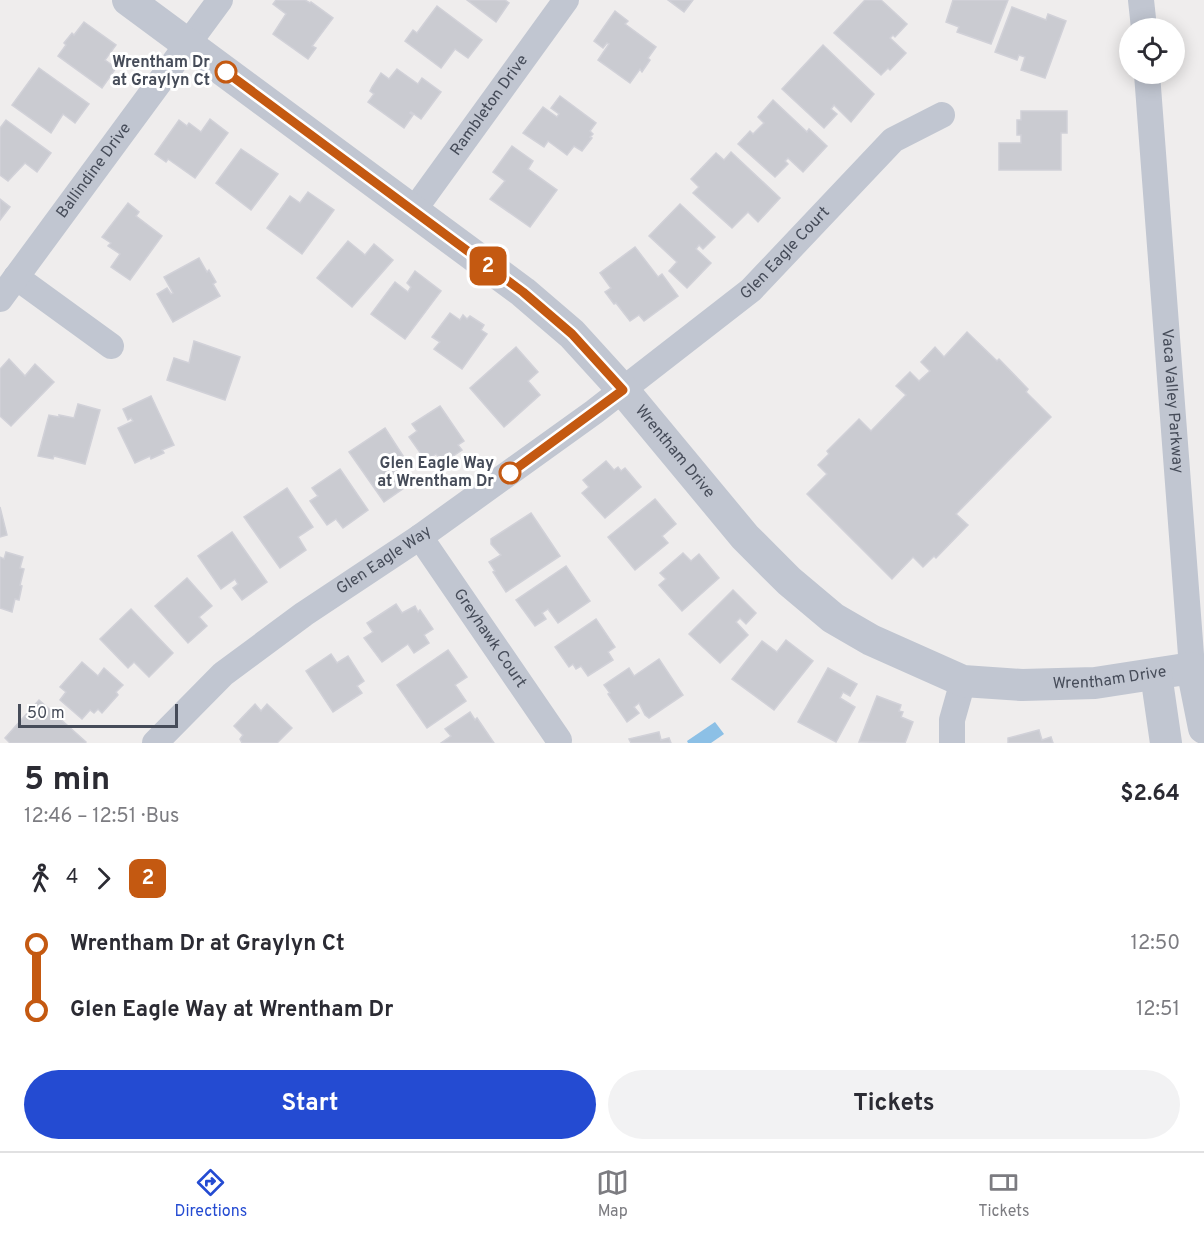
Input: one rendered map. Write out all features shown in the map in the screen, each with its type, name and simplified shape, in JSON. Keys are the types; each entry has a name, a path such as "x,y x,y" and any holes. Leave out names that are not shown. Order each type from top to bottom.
{"street":[{"name":"Wrentham Drive","path":"128,0 414,210 531,299 572,334 623,390 745,537 810,600 833,618 872,640 963,681 1022,685 1095,683 1192,668"},
{"name":"Ballindine Drive","path":"0,299 220,0"},
{"name":"Rambleton Drive","path":"414,210 566,0"},
{"path":"1142,0 1143,18"},
{"name":"Vaca Valley Parkway","path":"1148,84 1192,668 1204,728"},
{"name":"Glen Eagle Court","path":"623,390 751,291 893,140 942,115"},
{"path":"16,277 111,346"},
{"name":"Glen Eagle Way","path":"159,741 223,674 304,614 420,537 623,390"},
{"name":"Greyhawk Court","path":"420,537 559,740"},
{"path":"1156,674 1166,743"},
{"path":"952,743 952,720 963,681"}],"water":[{"path":"715,722 724,734 711,743 688,743 687,741"}],"building":[{"path":"276,0 305,0 333,18 312,46 316,48 308,59 273,34 286,14 273,4"},
{"path":"467,0 505,0 509,3 496,22"},
{"path":"668,0 693,0 684,12"},
{"path":"865,0 881,0 907,24 895,37 893,35 890,38 906,53 890,70 888,68 881,75 834,33"},
{"path":"953,0 1008,0 991,44 957,32 959,27 946,22"},
{"path":"437,6 482,40 468,58 455,49 441,68 405,41 413,30 417,33"},
{"path":"1012,7 1046,20 1048,14 1066,21 1045,78 1021,70 1025,57 1019,55 1017,60 995,52"},
{"path":"615,11 628,21 625,24 656,47 642,72 640,69 630,83 598,60 609,44 607,43 603,48 594,41"},
{"path":"84,22 116,45 105,60 116,68 102,88 58,56 66,45 64,43"},
{"path":"823,45 874,94 851,122 834,105 831,109 837,114 824,128 782,89"},
{"path":"39,68 89,104 75,123 63,114 51,133 12,105"},
{"path":"397,69 418,84 422,78 441,92 421,119 411,112 413,115 404,128 368,102 374,94 370,91 381,73 389,79"},
{"path":"560,96 596,123 590,131 593,134 590,137 592,138 582,151 574,146 567,155 548,141 544,147 523,133 543,107 557,117 559,114 551,108"},
{"path":"773,100 807,132 809,129 827,146 803,172 788,158 785,161 788,164 775,177 738,144 750,131 753,134 764,123 758,117"},
{"path":"1021,111 1067,111 1067,133 1061,133 1061,170 999,170 999,143 1021,143 1021,135 1017,135 1017,120 1021,120"},
{"path":"210,119 228,133 195,178 168,159 166,162 155,154 179,120 187,126 189,123 201,132"},
{"path":"6,120 51,153 37,172 25,163 8,181 0,175 0,128"},
{"path":"512,146 533,161 528,169 557,190 530,227 490,199 505,181 493,172"},
{"path":"241,149 278,174 251,210 216,183"},
{"path":"731,152 780,198 758,222 748,212 732,228 693,193 699,187 691,179 716,153 724,160"},
{"path":"308,192 334,210 302,254 267,228 290,196 300,203"},
{"path":"0,199 10,207 0,220"},
{"path":"128,203 139,212 136,216 162,236 130,280 111,267 120,254 108,246 111,243 102,237"},
{"path":"680,204 715,237 703,249 699,245 696,249 711,263 687,288 669,271 677,262 649,236"},
{"path":"348,241 365,255 374,244 393,260 352,307 317,278"},
{"path":"635,247 658,277 662,274 678,296 644,321 639,315 630,321 616,303 614,304 605,292 611,288 600,273"},
{"path":"199,258 216,282 213,284 220,296 173,322 157,294 167,288 171,294 173,293 164,277"},
{"path":"415,271 441,291 405,339 371,314 395,282 408,292 411,287 407,283"},
{"path":"450,313 460,320 463,315 467,319 470,316 484,325 481,330 487,334 462,369 434,349 440,342 432,337"},
{"path":"967,332 997,361 999,359 1028,389 1026,392 1051,417 956,514 968,525 936,558 934,556 923,567 913,557 892,579 807,494 827,474 818,465 829,454 827,451 859,419 871,431 906,395 896,386 910,372 919,381 930,371 921,362 935,347 944,357"},
{"path":"194,341 240,357 225,400 167,380 174,358 189,363"},
{"path":"516,347 538,372 528,381 540,395 504,427 470,388"},
{"path":"9,359 25,376 35,364 54,382 11,426 0,416 0,369"},
{"path":"151,396 174,445 162,450 164,453 151,459 150,456 135,463 118,428 133,421 131,418 128,420 123,409"},
{"path":"78,404 100,410 85,464 54,456 53,459 38,456 49,415 74,418"},
{"path":"440,406 464,441 458,445 462,450 447,460 444,456 440,459 436,454 426,461 409,437 417,431 412,424"},
{"path":"385,428 407,462 394,473 404,488 384,502 349,452"},
{"path":"606,461 614,470 618,467 621,471 625,468 641,487 605,518 582,493 589,487 583,480"},
{"path":"340,469 368,510 343,528 336,519 327,525 310,501 318,496 312,488"},
{"path":"287,488 313,527 298,537 306,550 280,568 244,517"},
{"path":"655,499 676,524 662,536 668,543 635,570 608,537"},
{"path":"0,507 7,535 0,537"},
{"path":"531,513 560,556 506,592 489,562 501,555 491,544 491,539"},
{"path":"232,532 267,582 242,600 233,588 238,584 235,579 221,589 198,556"},
{"path":"6,552 23,557 20,568 24,569 20,585 22,586 19,600 15,599 12,612 0,608 0,557 4,559"},
{"path":"683,553 691,561 699,554 719,578 682,611 659,585 666,579 660,573"},
{"path":"566,566 590,601 558,623 548,609 542,613 546,619 535,626 516,600"},
{"path":"187,578 212,606 199,617 207,626 188,643 155,606"},
{"path":"733,590 756,613 746,624 740,618 736,622 748,635 720,663 689,634"},
{"path":"396,604 402,613 415,606 433,629 424,635 429,643 414,653 408,644 382,662 364,638 373,632 367,623"},
{"path":"131,609 173,653 149,677 134,662 128,668 100,639"},
{"path":"596,619 615,647 608,652 613,660 588,676 581,666 576,669 573,664 569,667 555,647"},
{"path":"786,640 813,661 774,710 732,679 762,641 777,652"},
{"path":"448,650 467,677 455,685 466,701 427,728 397,685"},
{"path":"331,654 337,663 348,656 364,681 357,686 362,693 333,712 306,671"},
{"path":"659,659 683,695 649,718 639,703 634,707 639,713 627,722 604,685 629,668 634,676"},
{"path":"82,662 98,676 104,668 123,685 116,692 118,695 102,713 98,709 94,713 90,710 82,719 60,700 66,692 60,687"},
{"path":"828,668 857,684 850,696 843,692 840,698 855,707 836,742 798,722"},
{"path":"877,696 901,705 899,711 903,712 901,717 913,722 905,743 859,742"},
{"path":"39,700 86,742 10,743 5,738"},
{"path":"255,704 261,711 267,704 292,728 277,743 242,743 240,739 243,735 234,726"},
{"path":"470,712 475,720 477,718 494,743 441,743 451,736 445,729"},
{"path":"1039,730 1042,740 1051,737 1053,743 1008,743 1008,738"},
{"path":"659,732 661,740 669,738 671,743 631,743 629,739"}],"bus line":[{"name":"2","path":"226,72 523,292 572,334 623,390 510,473"}],"place":[{"name":"Wrentham Dr at Graylyn Ct","path":"226,72"},
{"name":"Glen Eagle Way at Wrentham Dr","path":"510,473"}]}
